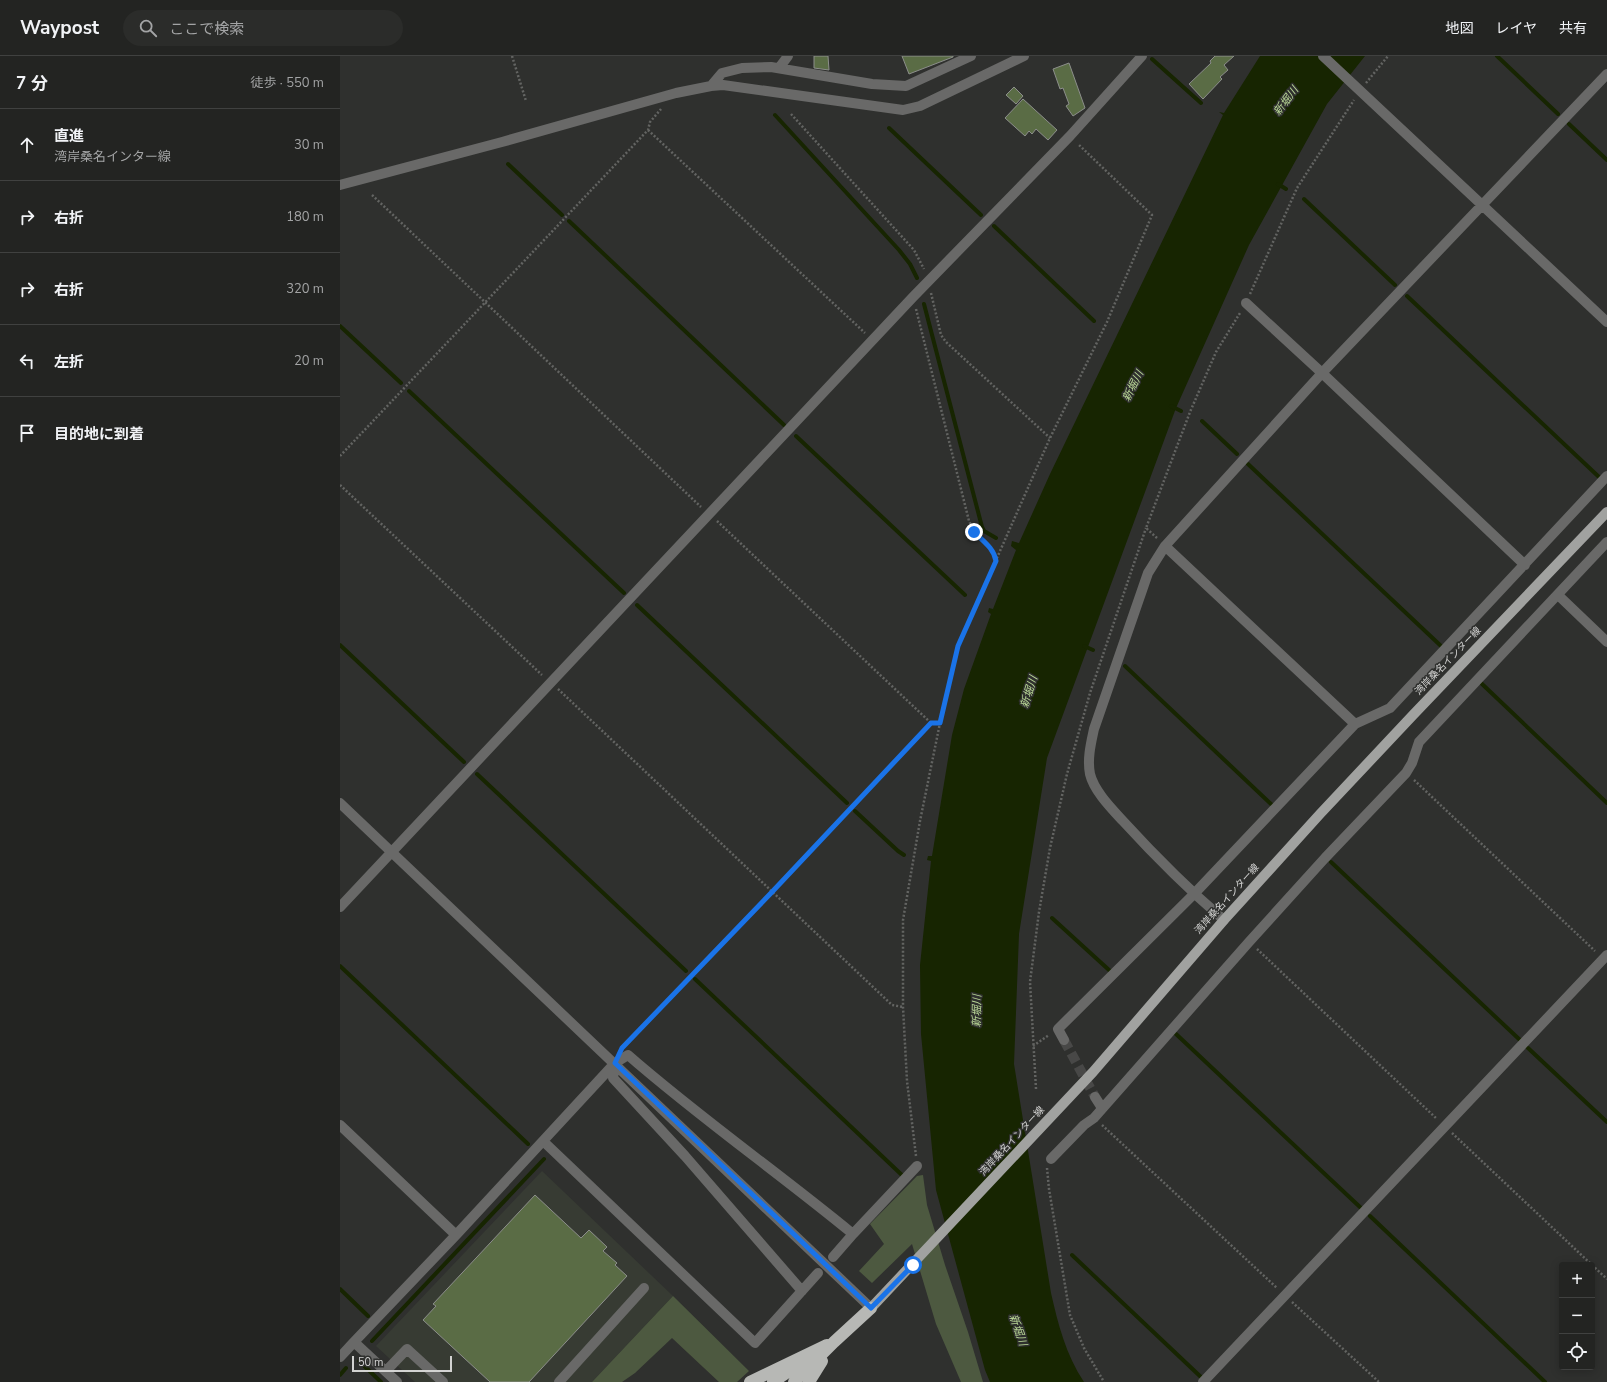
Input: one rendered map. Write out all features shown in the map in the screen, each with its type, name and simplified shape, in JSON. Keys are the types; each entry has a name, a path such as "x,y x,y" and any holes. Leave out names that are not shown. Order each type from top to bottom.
{"highway":[{"path":"794,1382 871,1308"},
{"path":"750,1382 801,1356 834,1342"},
{"path":"773,1382 834,1342"},
{"path":"780,1382 834,1342"},
{"path":"809,1382 834,1342"}],"main road":[{"name":"湾岸桑名インター線","path":"871,1308 1093,1072 1224,920 1320,814 1412,715 1607,512"}],"street":[{"path":"779,68 788,56"},
{"path":"710,86 722,73 742,68 771,67 872,84 906,86 971,56"},
{"path":"340,185 710,86 723,85 903,110 920,106 1024,56"},
{"path":"340,907 710,515 913,297 1070,136 1142,56"},
{"path":"1323,56 1607,322"},
{"path":"1224,920 1194,894 1141,841 1102,797 1090,775 1089,750 1094,728 1148,573 1165,546 1322,373 1607,74"},
{"path":"1246,303 1525,565"},
{"path":"1064,1040 1058,1029 1194,894 1355,724 1390,708 1607,476"},
{"path":"1052,1159 1084,1125 1094,1118 1249,942 1325,858 1406,773 1412,763 1419,742 1607,542"},
{"path":"1165,546 1355,724"},
{"path":"1558,595 1607,642"},
{"path":"340,803 871,1308"},
{"path":"1204,1382 1605,957"},
{"path":"340,1357 456,1235 615,1063 628,1055 657,1080 853,1234"},
{"path":"615,1063 613,1078 685,1156 802,1291"},
{"path":"1095,1098 1102,1108"},
{"path":"340,1125 456,1235"},
{"path":"543,1140 754,1343 818,1273"},
{"path":"833,1257 917,1166"},
{"path":"559,1382 644,1288"},
{"path":"354,1342 397,1382"},
{"path":"386,1372 407,1349 443,1382"}],"path":[{"path":"512,56 526,101"},
{"path":"340,456 648,130 650,122"},
{"path":"648,130 874,340"},
{"path":"917,1166 907,1081 903,1007 903,920 920,821 940,723 958,646 1050,438 1107,322 1152,215 1070,136"},
{"path":"372,195 931,723 940,723"},
{"path":"913,297 970,521 974,532 991,548 995,555 996,561"},
{"path":"340,485 892,1005 903,1007"},
{"path":"1036,1089 1030,982 1050,848 1067,774 1090,693 1146,528"},
{"path":"615,1063 622,1048 772,892 931,723"},
{"path":"1406,773 1605,957"},
{"path":"1249,942 1589,1262"},
{"path":"1033,1046 1058,1029"},
{"path":"1094,1118 1379,1382"},
{"path":"1052,1159 1047,1168 1049,1189 1070,1315 1084,1348 1104,1382"},
{"path":"1595,1268 1607,1280"}],"shaded area":[{"path":"542,1171 673,1296 592,1382 415,1382 376,1346"},
{"path":"923,1175 927,1205 983,1382 961,1382 936,1324 912,1244 872,1283 859,1271 884,1244 870,1224 917,1176"},
{"path":"673,1296 749,1371 737,1382 719,1382 672,1338 635,1373 622,1382 592,1382"}],"water":[{"name":"新堀川","path":"1260,56 1365,56 1327,104 1249,245 1176,408 1047,758 1019,934 1014,1064 1051,1293 1067,1350 1084,1382 990,1382 985,1370 936,1190 921,1034 920,965 931,861 927,860 928,856 932,856 952,735 964,689 991,614 988,612 989,608 993,609 1016,550 1011,546 1012,541 1019,543 1050,474 1223,115 1219,112 1224,113"}],"building":[{"path":"814,56 828,56 829,70 814,68"},
{"path":"902,56 953,56 953,57 909,74"},
{"path":"1215,56 1234,56 1224,65 1228,70 1220,77 1222,79 1203,99 1189,84 1211,63 1210,61"},
{"path":"1069,63 1085,108 1073,116 1066,106 1069,104 1063,88 1060,89 1053,69"},
{"path":"1014,87 1023,96 1016,104 1006,95"},
{"path":"1023,99 1057,130 1048,140 1036,129 1032,134 1029,131 1025,136 1005,118"},
{"path":"535,1195 581,1238 589,1230 607,1247 603,1251 617,1263 615,1265 627,1276 529,1382 490,1382 423,1320 436,1306 433,1304"}],"waterway":[{"path":"1497,56 1558,114"},
{"path":"1152,59 1201,103"},
{"path":"775,115 899,250 910,264 917,278"},
{"path":"1569,124 1607,160"},
{"path":"889,128 981,215"},
{"path":"508,164 562,215"},
{"path":"1278,184 1286,189"},
{"path":"1304,199 1395,285"},
{"path":"569,221 784,425"},
{"path":"994,226 1094,321"},
{"path":"1407,296 1599,477"},
{"path":"924,304 982,527 984,531 996,538"},
{"path":"340,326 401,383"},
{"path":"409,391 624,593"},
{"path":"1171,406 1181,411"},
{"path":"1202,421 1237,454"},
{"path":"796,436 965,595"},
{"path":"1248,464 1441,646"},
{"path":"637,605 847,803"},
{"path":"340,645 464,762"},
{"path":"1084,646 1093,650"},
{"path":"1125,666 1271,804"},
{"path":"1481,683 1607,803"},
{"path":"477,774 686,971"},
{"path":"855,811 904,855"},
{"path":"1331,862 1520,1040"},
{"path":"1052,918 1109,970"},
{"path":"340,966 528,1144"},
{"path":"695,979 904,1177"},
{"path":"1176,1034 1361,1208"},
{"path":"1528,1048 1607,1122"},
{"path":"372,1341 544,1159"},
{"path":"1370,1216 1545,1382"},
{"path":"1072,1255 1202,1378"},
{"path":"340,1289 368,1316"},
{"path":"359,1361 381,1382"},
{"path":"340,1375 346,1368"}],"tunnel":[{"path":"1064,1040 1095,1097"}],"route":[{"path":"913,1265 871,1308 615,1063 622,1048 772,892 931,723 940,723 958,646 996,561 995,555 991,548 974,532"}]}
